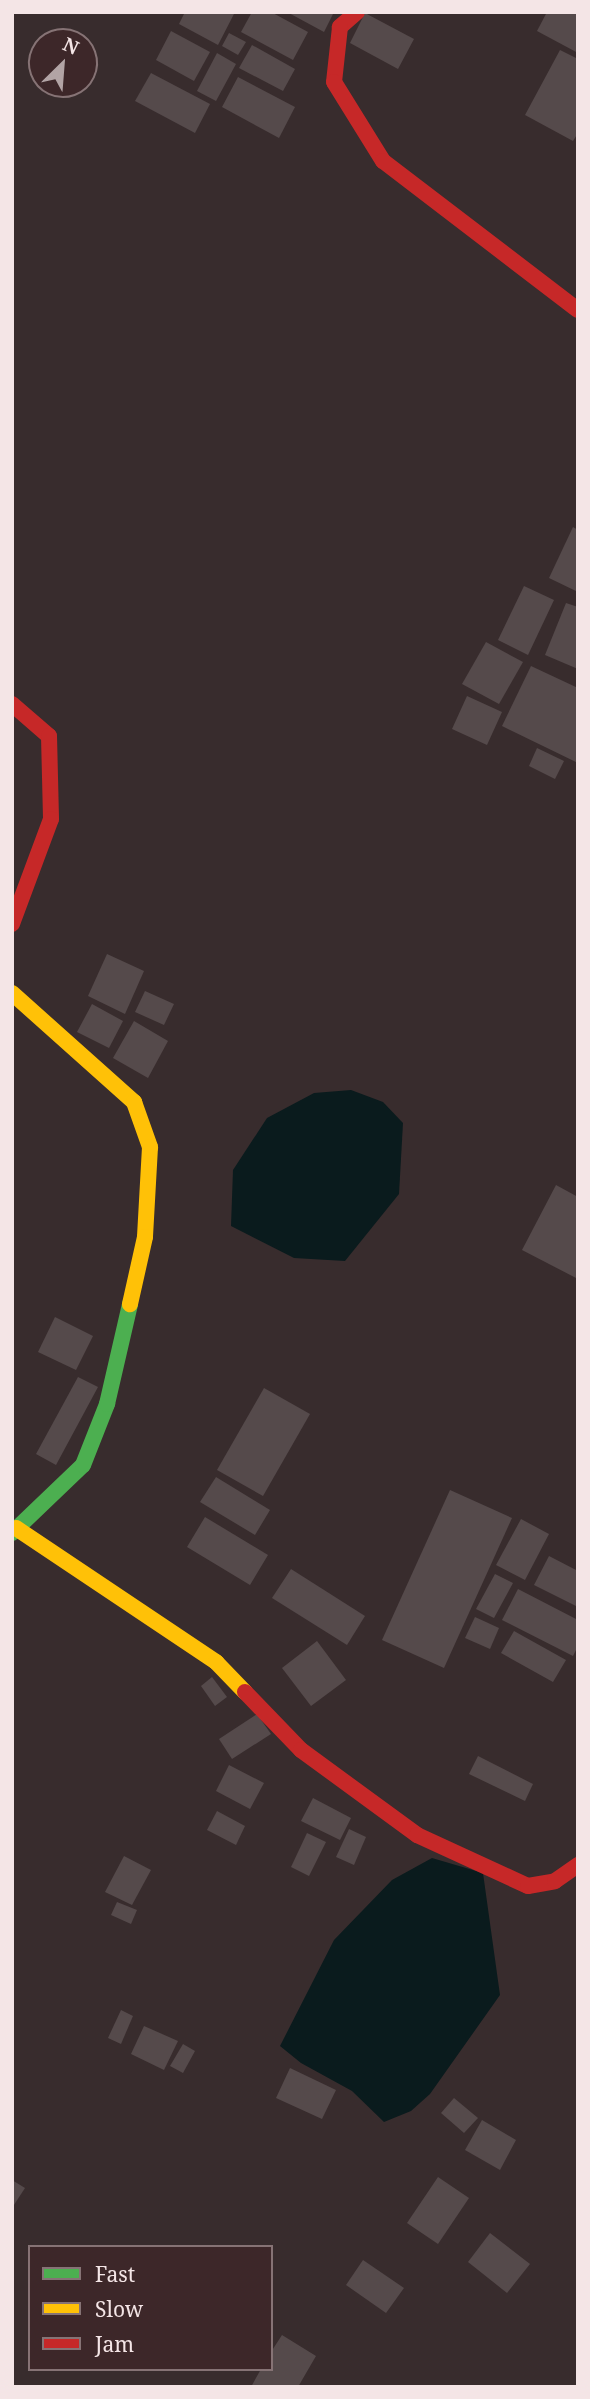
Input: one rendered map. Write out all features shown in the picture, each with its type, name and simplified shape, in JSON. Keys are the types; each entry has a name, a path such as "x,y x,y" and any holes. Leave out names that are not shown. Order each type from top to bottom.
{"street":[{"path":"357,12 340,27 334,82 383,161 578,310"},
{"path":"12,704 49,736 51,819 12,924"},
{"path":"12,993 134,1102 150,1147 145,1237 107,1404 83,1465 14,1531 216,1662 301,1750 417,1835 528,1886 555,1881 578,1866"}],"shaded area":[{"path":"351,1090 383,1102 403,1123 399,1194 345,1261 294,1258 231,1226 233,1170 267,1118 314,1093"},
{"path":"432,1858 483,1873 500,1995 430,2094 411,2111 384,2122 352,2091 301,2063 280,2046 334,1940 392,1880"}],"building":[{"path":"185,12 235,12 218,45 179,24"},
{"path":"252,12 271,12 308,32 293,60 241,32"},
{"path":"287,12 334,12 324,32"},
{"path":"547,12 578,12 578,53 537,31"},
{"path":"365,13 414,39 398,69 350,43"},
{"path":"171,31 210,52 194,81 156,60"},
{"path":"229,33 246,42 238,55 222,46"},
{"path":"252,45 295,69 283,91 239,68"},
{"path":"560,50 578,59 578,133 573,141 525,115"},
{"path":"217,53 236,64 216,101 197,91"},
{"path":"151,73 210,104 195,133 135,101"},
{"path":"238,77 295,107 279,138 222,107"},
{"path":"573,527 578,530 578,592 549,578"},
{"path":"524,586 554,600 528,655 498,640"},
{"path":"566,603 578,607 578,669 545,655"},
{"path":"486,642 523,662 499,704 462,684"},
{"path":"531,666 578,688 578,763 502,726"},
{"path":"467,696 502,712 487,745 452,729"},
{"path":"537,748 564,761 555,779 529,766"},
{"path":"107,954 144,971 125,1014 88,996"},
{"path":"145,991 174,1004 164,1025 135,1012"},
{"path":"92,1004 123,1021 109,1048 77,1032"},
{"path":"134,1021 168,1041 148,1078 113,1058"},
{"path":"556,1185 578,1197 578,1279 522,1250"},
{"path":"55,1317 93,1336 76,1370 38,1352"},
{"path":"78,1377 98,1387 56,1465 36,1454"},
{"path":"264,1388 310,1414 263,1496 217,1470"},
{"path":"216,1477 270,1510 255,1535 200,1502"},
{"path":"450,1490 512,1518 444,1668 382,1640"},
{"path":"205,1517 268,1555 250,1585 187,1547"},
{"path":"521,1519 549,1534 525,1580 496,1565"},
{"path":"549,1556 578,1571 578,1607 534,1585"},
{"path":"291,1569 365,1616 347,1645 272,1598"},
{"path":"495,1574 513,1583 494,1618 476,1609"},
{"path":"518,1589 578,1620 578,1646 573,1656 502,1620"},
{"path":"475,1617 499,1628 490,1649 465,1638"},
{"path":"514,1631 566,1660 553,1682 501,1653"},
{"path":"317,1641 346,1680 311,1706 282,1668"},
{"path":"212,1677 227,1697 215,1706 201,1686"},
{"path":"257,1714 271,1734 232,1759 219,1739"},
{"path":"478,1756 533,1784 525,1801 469,1774"},
{"path":"229,1765 264,1783 250,1809 216,1791"},
{"path":"313,1798 351,1818 340,1840 301,1821"},
{"path":"217,1811 245,1826 236,1845 207,1830"},
{"path":"349,1829 366,1837 354,1865 336,1857"},
{"path":"307,1833 326,1842 309,1876 291,1867"},
{"path":"124,1856 151,1870 132,1905 105,1892"},
{"path":"117,1902 137,1910 131,1924 111,1915"},
{"path":"121,2010 133,2016 121,2044 108,2038"},
{"path":"144,2026 178,2041 164,2070 131,2054"},
{"path":"183,2044 195,2051 183,2073 170,2066"},
{"path":"290,2068 336,2090 322,2119 276,2098"},
{"path":"454,2098 478,2118 464,2133 441,2113"},
{"path":"482,2120 516,2140 500,2170 465,2150"},
{"path":"438,2177 469,2198 438,2244 407,2223"},
{"path":"12,2180 25,2188 12,2208"},
{"path":"490,2233 530,2264 507,2293 468,2262"},
{"path":"363,2260 404,2288 386,2313 346,2285"},
{"path":"282,2335 316,2356 298,2387 251,2387 260,2371 273,2371 273,2349"}],"traffic: fast":[{"path":"12,1533 83,1465 107,1404 130,1304"}],"traffic: slow":[{"path":"12,993 134,1102 150,1147 145,1237 130,1304"},
{"path":"16,1528 216,1662 245,1692"}],"traffic: jam":[{"path":"357,12 340,27 334,82 383,161 578,310"},
{"path":"12,704 49,736 51,819 12,924"},
{"path":"245,1692 301,1750 417,1835 528,1886 555,1881 578,1865"}]}
